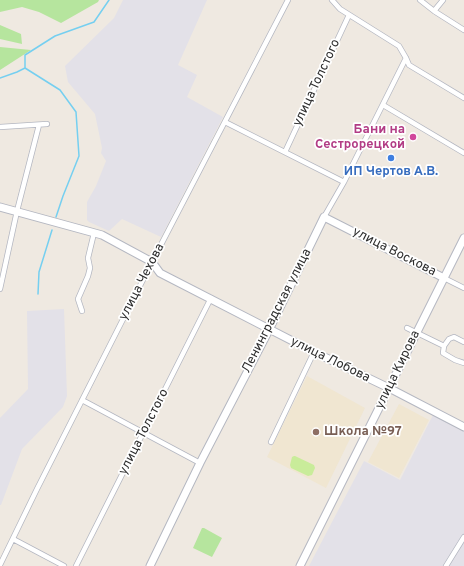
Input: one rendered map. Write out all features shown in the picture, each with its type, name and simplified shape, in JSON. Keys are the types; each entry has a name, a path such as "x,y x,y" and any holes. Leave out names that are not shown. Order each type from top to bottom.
{"street":[{"name":"улица Чехова","path":"0,565 152,262 288,0"},
{"path":"332,0 340,9 399,46 409,65 464,98"},
{"path":"420,0 434,11 464,30"},
{"path":"434,11 443,0"},
{"name":"улица Толстого","path":"285,152 349,14"},
{"name":"Ленинградская улица","path":"150,566 200,463 269,330 324,217 344,182 406,58"},
{"path":"382,105 464,153"},
{"path":"225,122 344,182"},
{"path":"0,127 47,124"},
{"path":"0,289 17,211 39,125"},
{"name":"улица Лобова","path":"0,207 102,235 152,262 160,273 211,298 269,330 389,388 464,427"},
{"name":"улица Воскова","path":"324,217 464,288"},
{"path":"82,311 78,299 90,268 88,258 94,233"},
{"name":"улица Кирова","path":"300,566 464,238"},
{"name":"улица Толстого","path":"76,566 211,298"},
{"path":"407,328 444,346"},
{"path":"464,342 454,337 449,339 444,346 443,353 464,363"},
{"path":"271,442 314,352"},
{"path":"82,400 200,463"},
{"path":"446,566 464,537"},
{"path":"13,539 64,566"}],"shaded area":[{"path":"123,0 207,0 178,65 197,75 187,97 223,117 161,237 122,219 109,231 87,220 87,202 96,186 106,161 101,153 102,148 95,114 68,82 65,66 114,18"},
{"path":"64,309 67,396 63,407 22,449 0,505 0,418 28,389 27,311"},
{"name":"Школа №97","path":"307,376 365,408 326,488 267,457"},
{"path":"399,404 429,420 399,478 368,462"},
{"path":"433,415 464,430 464,566 309,566 364,461 400,480"}],"green space":[{"path":"0,0 99,0 61,23 39,12 22,7 0,12"},
{"path":"0,25 21,34 22,44 0,39"},
{"path":"0,47 31,50 0,70"},
{"path":"294,456 314,465 315,468 312,475 308,476 291,468 290,465 292,457"},
{"path":"202,528 222,538 212,557 193,548"}],"waterway":[{"path":"0,78 25,68 25,55 55,36 94,22 109,0"},
{"path":"25,68 60,90 76,112 79,156 56,217"},
{"path":"38,294 39,272 52,230"}],"place":[{"name":"Бани на Сестрорецкой","path":"413,137"},
{"name":"ИП Чертов А.В.","path":"391,158"},
{"name":"Школа №97","path":"316,432"}]}
